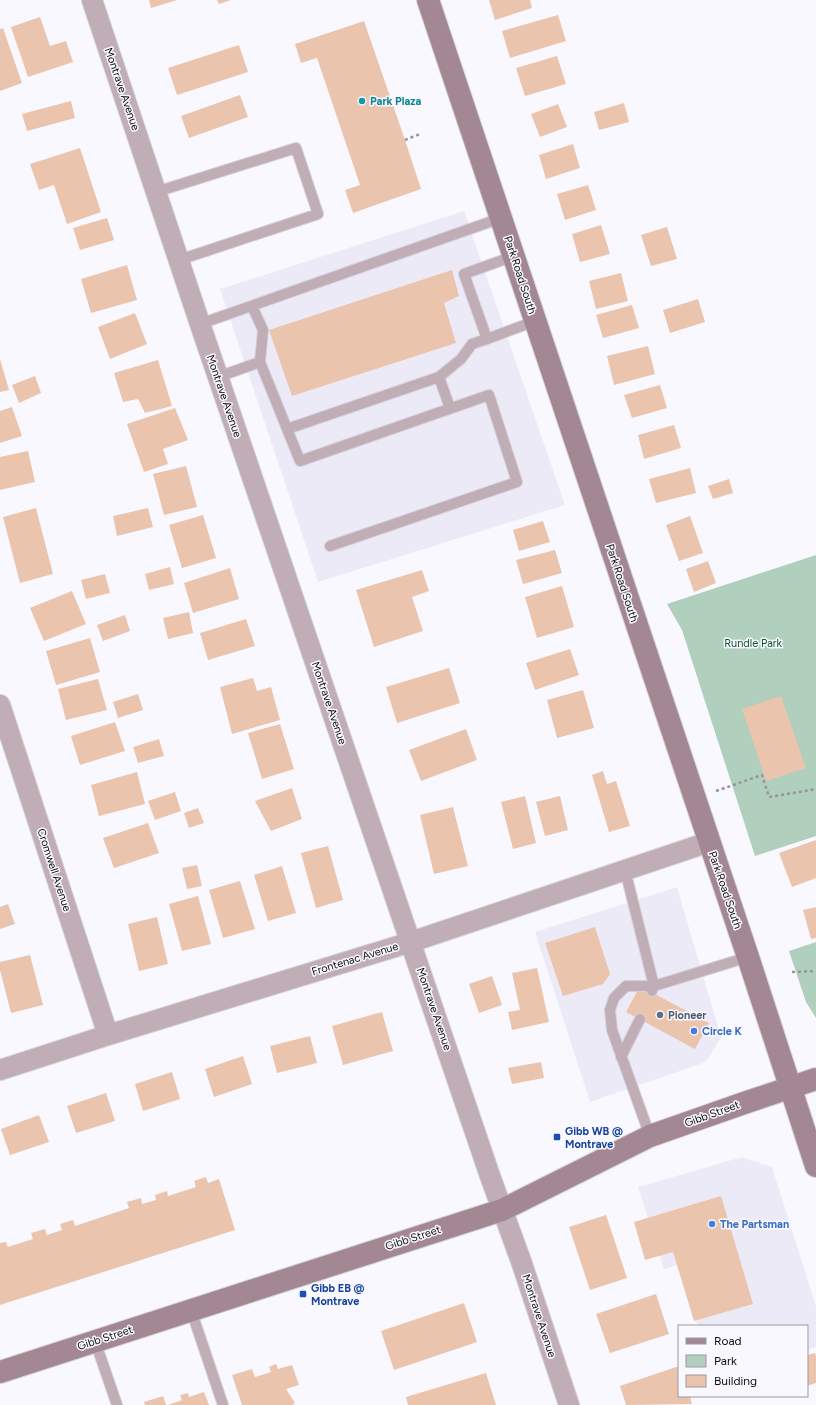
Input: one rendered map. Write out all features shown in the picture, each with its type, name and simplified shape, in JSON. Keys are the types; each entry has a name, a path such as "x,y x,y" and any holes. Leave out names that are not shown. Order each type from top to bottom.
{"main road":[{"name":"Park Road South","path":"428,0 748,957 816,1166"},
{"name":"Gibb Street","path":"0,1372 502,1210 650,1136 816,1079"}],"street":[{"name":"Montrave Avenue","path":"92,0 218,377 502,1210 521,1261 568,1405"},
{"name":"Cromwell Avenue","path":"0,705 108,1035"},
{"name":"Frontenac Avenue","path":"0,1070 108,1035 411,942 709,842"}],"lane":[{"path":"156,192 296,148 318,214 179,260"},
{"path":"200,324 501,218"},
{"path":"487,339 464,274 514,256"},
{"path":"252,306 263,330 260,362 300,461 489,395 518,482 330,546"},
{"path":"287,429 439,377 461,358 472,344 535,321"},
{"path":"218,377 260,362"},
{"path":"439,377 450,408"},
{"path":"625,870 653,989"},
{"path":"650,1136 612,1030 610,1010 614,998 626,986 653,989 748,957"},
{"path":"621,1057 640,1019"},
{"path":"191,1310 223,1405"},
{"path":"95,1341 117,1405"}],"path":[{"path":"405,140 420,134"},
{"path":"694,798 762,775 769,797 816,790"},
{"path":"792,972 816,971"}],"shaded area":[{"path":"464,211 565,505 318,582 220,289"},
{"path":"677,887 721,1037 706,1062 590,1102 535,932"},
{"path":"742,1157 772,1167 816,1306 816,1347 808,1350 808,1325 698,1325 677,1265 664,1269 638,1187"}],"green space":[{"name":"Rundle Park","path":"816,555 816,836 755,856 682,630 667,604"},
{"path":"816,942 816,1018 806,1002 789,951"}],"building":[{"path":"149,0 177,0 151,8"},
{"path":"217,0 231,0 219,4"},
{"path":"489,0 530,0 532,8 495,20"},
{"path":"558,15 566,41 510,58 502,31"},
{"path":"40,17 50,46 66,41 73,62 28,77 11,27"},
{"name":"Park Plaza","path":"364,21 421,189 353,213 345,190 360,185 317,58 301,63 295,44"},
{"path":"3,28 22,83 0,91 0,29"},
{"path":"239,45 248,72 177,95 168,68"},
{"path":"557,56 566,84 525,96 516,68"},
{"path":"240,95 248,117 189,138 181,116"},
{"path":"71,101 75,118 27,131 22,114"},
{"path":"624,103 629,122 599,130 594,112"},
{"path":"558,104 567,127 540,137 531,114"},
{"path":"573,144 580,168 546,179 539,155"},
{"path":"80,148 101,212 67,224 54,185 39,190 30,164"},
{"path":"588,185 596,210 565,220 557,194"},
{"path":"107,218 114,240 80,250 73,228"},
{"path":"601,225 610,254 580,262 572,234"},
{"path":"667,227 677,259 651,266 641,235"},
{"path":"127,265 137,300 91,313 81,279"},
{"path":"452,270 459,296 444,303 456,343 292,396 269,330"},
{"path":"621,273 628,301 596,309 589,281"},
{"path":"698,299 705,322 670,333 663,310"},
{"path":"632,305 639,328 603,338 596,315"},
{"path":"135,313 147,344 110,359 98,327"},
{"path":"648,346 655,374 614,385 607,356"},
{"path":"0,359 9,390 0,392"},
{"path":"158,360 172,406 145,413 138,399 123,402 114,373"},
{"path":"35,376 41,393 19,403 12,385"},
{"path":"660,385 667,408 632,418 624,395"},
{"path":"12,407 22,436 0,443 0,411"},
{"path":"175,408 188,440 163,449 168,464 144,472 127,424"},
{"path":"674,425 681,448 644,459 638,435"},
{"path":"28,451 35,482 0,490 0,457"},
{"path":"186,466 197,507 164,515 153,474"},
{"path":"690,468 696,493 656,503 649,479"},
{"path":"729,479 733,493 713,499 708,486"},
{"path":"36,508 53,574 20,583 3,517"},
{"path":"148,508 153,527 117,536 113,516"},
{"path":"203,515 216,558 182,568 169,525"},
{"path":"690,516 703,553 679,561 666,525"},
{"path":"543,521 550,542 519,551 513,530"},
{"path":"555,550 562,573 523,584 516,560"},
{"path":"708,561 716,583 694,592 686,569"},
{"path":"170,567 174,584 149,590 145,574"},
{"path":"230,568 239,599 193,613 184,583"},
{"path":"422,570 429,591 412,597 423,631 374,647 356,590"},
{"path":"105,574 110,593 86,599 81,580"},
{"path":"562,586 574,627 537,638 525,597"},
{"path":"72,591 86,624 44,641 30,608"},
{"path":"189,612 193,633 168,639 163,618"},
{"path":"125,615 130,631 103,641 97,625"},
{"path":"246,619 255,646 208,660 200,633"},
{"path":"90,638 100,672 56,685 46,651"},
{"path":"570,649 579,675 535,690 526,663"},
{"path":"449,668 460,703 397,723 386,687"},
{"path":"253,678 257,691 271,687 280,720 232,734 220,687"},
{"path":"98,679 107,710 66,720 58,689"},
{"path":"583,690 594,728 557,738 547,700"},
{"path":"138,694 143,710 118,718 113,702"},
{"path":"781,696 806,768 766,781 742,709"},
{"path":"115,722 125,751 80,765 71,736"},
{"path":"280,724 294,769 262,779 248,733"},
{"path":"466,729 477,760 421,781 409,750"},
{"path":"159,739 164,756 138,763 133,747"},
{"path":"603,771 607,784 616,781 630,826 609,832 592,775"},
{"path":"137,772 145,804 99,816 91,785"},
{"path":"292,788 302,819 271,831 255,801"},
{"path":"175,792 181,811 155,820 148,801"},
{"path":"525,796 536,843 513,849 501,802"},
{"path":"560,796 568,830 545,836 536,802"},
{"path":"453,807 468,866 434,874 420,815"},
{"path":"198,808 204,823 189,828 184,813"},
{"path":"148,823 159,853 114,868 103,838"},
{"path":"816,840 816,878 792,887 779,853"},
{"path":"328,846 343,900 316,908 301,853"},
{"path":"197,865 202,886 187,889 182,868"},
{"path":"282,866 296,913 268,921 254,875"},
{"path":"240,881 255,929 223,938 209,890"},
{"path":"198,896 211,944 182,951 169,904"},
{"path":"8,904 15,924 0,929 0,907"},
{"path":"816,907 816,938 811,939 803,910"},
{"path":"157,917 168,964 139,971 128,924"},
{"path":"595,927 610,974 603,984 563,996 545,943"},
{"path":"30,955 43,1005 11,1013 0,970 0,962"},
{"path":"537,968 549,1022 512,1030 508,1012 520,1010 512,973"},
{"path":"492,976 502,1005 479,1013 469,984"},
{"path":"640,986 709,1023 695,1049 626,1012"},
{"path":"382,1012 393,1051 343,1065 332,1026"},
{"path":"310,1036 317,1063 277,1073 270,1046"},
{"path":"243,1056 252,1084 214,1097 205,1069"},
{"path":"541,1062 544,1078 512,1084 508,1068"},
{"path":"172,1072 180,1099 143,1111 135,1084"},
{"path":"106,1093 115,1121 76,1133 67,1106"},
{"path":"39,1115 49,1142 10,1155 1,1129"},
{"path":"206,1177 208,1183 219,1179 235,1230 0,1305 0,1243 6,1242 8,1247 33,1239 31,1233 45,1229 47,1235 62,1230 60,1224 73,1220 75,1226 129,1208 127,1202 141,1198 142,1204 156,1200 155,1195 167,1191 168,1196 196,1187 194,1181"},
{"path":"721,1196 753,1304 694,1321 673,1252 645,1260 634,1222"},
{"path":"606,1215 627,1278 590,1290 569,1227"},
{"path":"656,1294 669,1334 610,1353 596,1314"},
{"path":"464,1303 477,1342 394,1370 381,1331"},
{"path":"815,1353 816,1356 816,1383 808,1386 808,1355"},
{"path":"276,1364 278,1369 292,1365 299,1385 286,1389 295,1403 292,1405 242,1405 232,1375 252,1369 255,1377 271,1372 269,1367"},
{"path":"678,1366 678,1397 690,1397 692,1404 626,1405 620,1386"},
{"path":"486,1373 496,1405 408,1405 406,1397"},
{"path":"204,1392 209,1405 168,1405 182,1400 180,1395 188,1393 189,1397"},
{"path":"163,1396 166,1405 145,1405 144,1402"}],"place":[{"name":"Park Plaza","path":"362,101"},
{"name":"Pioneer","path":"660,1015"},
{"name":"Circle K","path":"694,1031"},
{"name":"Gibb WB @ Montrave","path":"557,1137"},
{"name":"The Partsman","path":"712,1224"},
{"name":"Gibb EB @ Montrave","path":"303,1294"}]}
